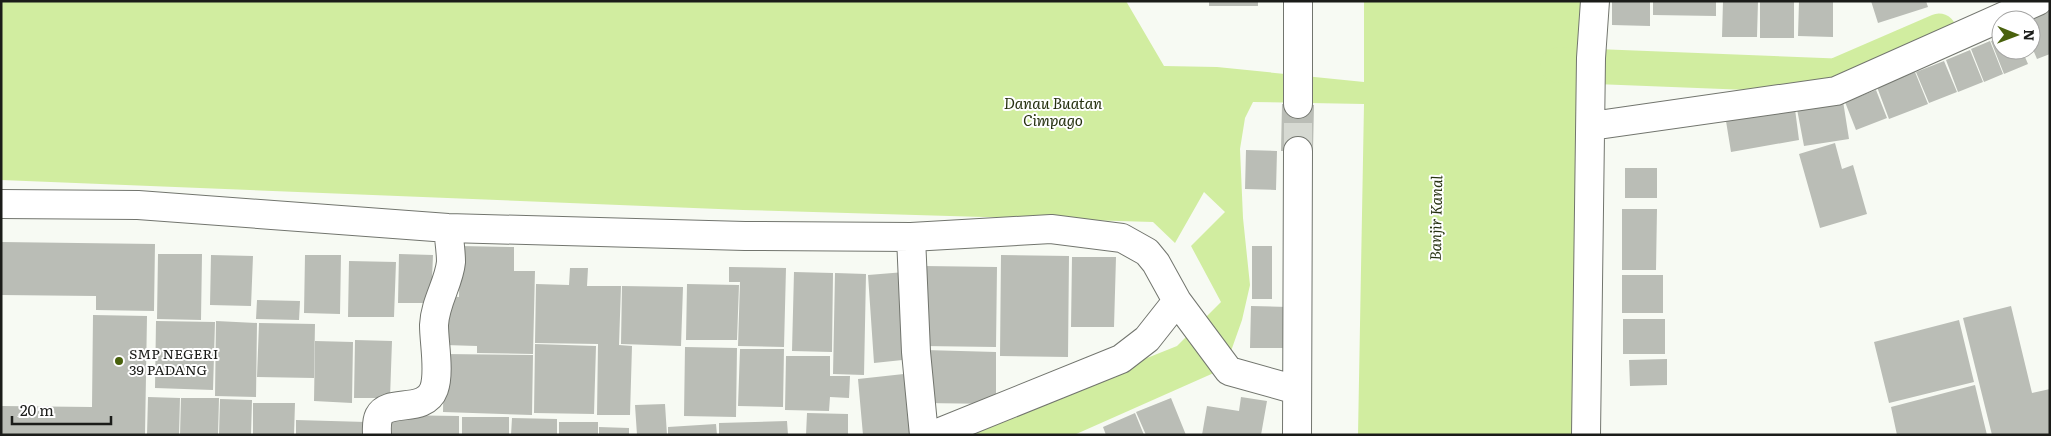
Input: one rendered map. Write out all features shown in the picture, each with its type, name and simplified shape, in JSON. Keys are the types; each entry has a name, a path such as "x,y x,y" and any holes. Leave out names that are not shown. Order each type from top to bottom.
{"street":[{"path":"1298,1 1298,104"},
{"path":"1586,435 1591,58 1595,1"},
{"path":"1591,118 1836,91 2038,1"},
{"path":"1296,435 1298,151"},
{"path":"1,204 138,204 448,228 745,236 911,237 1051,229 1122,238 1147,252 1156,263 1182,308 1229,371 1297,390"},
{"path":"377,435 377,421 379,415 384,410 411,406 424,401 434,391 436,380 434,324 437,306 451,263 448,228"},
{"path":"911,237 916,352 924,435"},
{"path":"933,435 1121,359 1182,308"}],"water":[{"name":"Danau Buatan Cimpago","path":"1,1 1126,1 1164,66 1217,67 1364,82 1364,1 1586,1 1577,435 1358,435 1364,104 1253,102 1245,118 1240,149 1243,218 1250,285 1242,320 1225,368 1074,435 955,435 1177,346 1221,302 1191,246 1225,212 1204,192 1175,243 1153,222 743,210 1,180"}],"building":[{"path":"1209,1 1258,1 1258,6 1209,6"},
{"path":"1612,1 1650,1 1650,26 1612,25"},
{"path":"1653,1 1716,1 1716,16 1653,15"},
{"path":"1723,1 1758,1 1757,37 1722,37"},
{"path":"1760,1 1794,1 1794,38 1760,38"},
{"path":"1799,1 1833,1 1833,37 1798,36"},
{"path":"1871,1 1926,1 1928,7 1878,23"},
{"path":"2050,11 2050,54 2041,57 2041,15"},
{"path":"1990,41 1991,60 1997,60 2003,74 1984,82 1971,49"},
{"path":"1970,50 1983,82 1958,92 1946,60"},
{"path":"1998,60 2026,60 2028,64 2004,74"},
{"path":"1944,61 1957,92 1929,103 1916,72"},
{"path":"1915,72 1928,104 1889,119 1877,87"},
{"path":"1876,90 1887,118 1856,130 1845,102"},
{"path":"1843,101 1849,139 1804,146 1797,109"},
{"path":"1282,104 1314,105 1313,151 1281,151"},
{"path":"1795,109 1799,140 1731,152 1726,121"},
{"path":"1835,143 1842,169 1853,165 1867,214 1820,228 1799,154"},
{"path":"1246,150 1277,151 1276,190 1245,189"},
{"path":"1625,168 1657,168 1657,198 1625,198"},
{"path":"1622,209 1657,209 1656,270 1622,270"},
{"path":"1,242 155,244 154,311 96,310 96,296 1,295"},
{"path":"460,246 514,247 514,271 535,271 533,354 477,353 477,346 445,345 446,296 459,297"},
{"path":"1252,246 1272,246 1272,299 1252,299"},
{"path":"158,254 202,254 201,320 157,319"},
{"path":"399,254 433,255 431,303 398,303"},
{"path":"211,255 253,256 251,306 210,305"},
{"path":"305,255 341,255 340,314 304,313"},
{"path":"1001,255 1069,256 1068,357 1000,356"},
{"path":"1072,257 1116,257 1114,327 1071,327"},
{"path":"349,261 396,262 394,317 348,317"},
{"path":"924,266 997,267 996,347 923,346"},
{"path":"729,267 786,268 784,347 738,346 740,282 729,282"},
{"path":"570,268 588,268 587,286 621,286 619,345 632,346 630,415 597,415 598,344 535,343 536,284 569,285"},
{"path":"794,272 833,273 832,352 792,351"},
{"path":"905,272 912,359 874,363 868,275"},
{"path":"835,273 866,274 864,375 833,374"},
{"path":"1622,275 1663,275 1663,313 1622,313"},
{"path":"687,284 739,285 737,340 686,340"},
{"path":"622,286 683,287 681,346 621,344"},
{"path":"257,300 300,301 299,320 256,319"},
{"path":"1251,306 1288,307 1286,348 1250,348"},
{"path":"2011,306 2032,393 2050,389 2050,435 1992,435 1963,318"},
{"name":"SMP NEGERI 39 PADANG","path":"93,315 147,316 145,435 2,435 2,406 92,407"},
{"path":"1623,319 1665,319 1665,354 1623,354"},
{"path":"1959,320 1974,382 1889,403 1874,342"},
{"path":"156,321 215,322 213,390 155,388"},
{"path":"216,321 257,323 256,397 215,396"},
{"path":"259,323 315,324 314,378 257,377"},
{"path":"355,340 392,341 390,398 354,398"},
{"path":"315,341 353,342 352,403 314,401"},
{"path":"535,344 596,346 594,414 534,413"},
{"path":"685,347 737,348 736,417 684,416"},
{"path":"740,349 784,349 783,407 738,406"},
{"path":"925,350 996,352 996,404 924,403"},
{"path":"444,354 533,355 532,415 443,412"},
{"path":"786,356 830,356 830,376 850,376 849,398 830,397 829,411 785,410"},
{"path":"1667,359 1667,385 1630,386 1629,360"},
{"path":"913,373 919,435 863,435 858,379"},
{"path":"1975,385 1987,435 1897,435 1891,407"},
{"path":"148,397 180,398 179,435 147,435"},
{"path":"1241,397 1267,401 1261,435 1202,435 1207,406 1239,411"},
{"path":"181,398 219,398 218,435 180,435"},
{"path":"1171,398 1186,435 1146,435 1136,412"},
{"path":"220,399 252,400 251,435 219,435"},
{"path":"253,403 295,403 294,435 253,435"},
{"path":"665,404 667,435 637,435 635,405"},
{"path":"807,413 848,414 848,435 806,435"},
{"path":"1135,413 1144,435 1106,435 1103,427"},
{"path":"392,415 459,416 459,435 392,435"},
{"path":"462,417 509,417 509,435 462,435"},
{"path":"512,418 557,419 557,435 511,435"},
{"path":"296,420 366,422 365,435 296,435"},
{"path":"787,421 788,435 719,435 719,423"},
{"path":"559,422 598,422 598,435 559,435"},
{"path":"716,424 717,435 668,435 668,427"},
{"path":"599,427 629,428 629,435 599,435"}],"waterway":[{"path":"1558,65 1835,76 1939,31"}],"tunnel":[{"path":"1298,104 1298,151"}],"place":[{"name":"SMP NEGERI 39 PADANG","path":"119,361"}],"water label":[{"name":"Banjir Kanal","path":"1435,218"}]}
